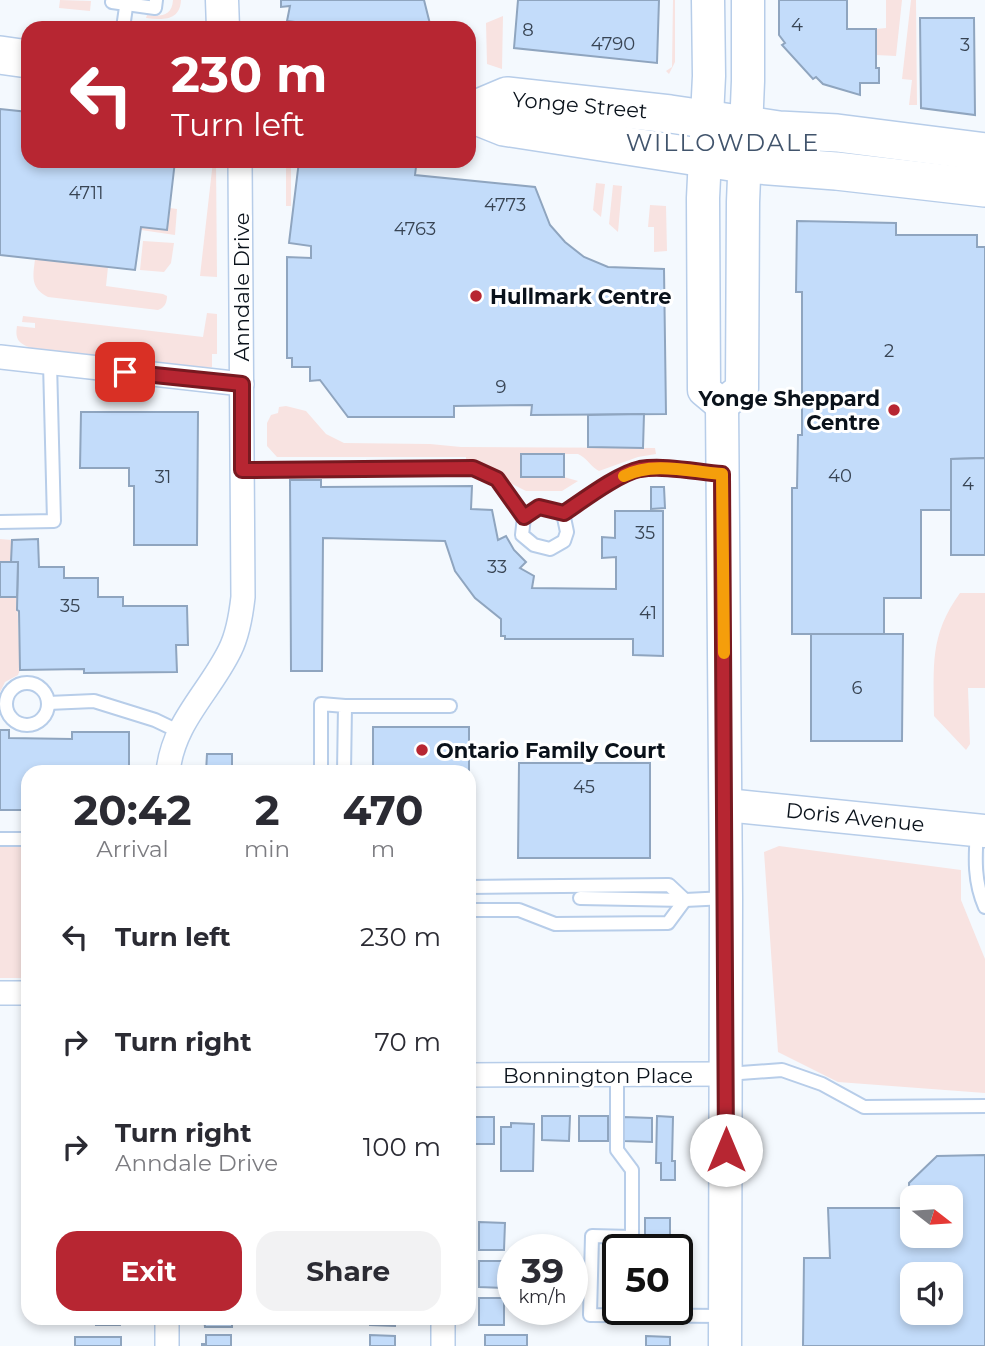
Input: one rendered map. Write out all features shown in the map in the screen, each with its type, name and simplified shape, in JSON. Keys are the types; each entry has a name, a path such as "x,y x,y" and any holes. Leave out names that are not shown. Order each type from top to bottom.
{"main road":[{"path":"222,0 223,21"},
{"path":"708,0 709,76 704,158 704,390 722,405"},
{"path":"722,405 742,389 748,0"},
{"path":"0,55 21,58"},
{"name":"Yonge Street","path":"476,110 507,96 779,130 837,133 985,152"},
{"name":"Yonge Street","path":"476,116 504,127 744,164 836,171 985,188"},
{"path":"722,405 727,1074 725,1331"},
{"name":"Doris Avenue","path":"726,804 981,831"}],"street":[{"name":"Anndale Drive","path":"170,765 178,731 223,663 237,631 243,597 240,168"},
{"path":"0,357 242,384"},
{"path":"0,993 21,993"},
{"name":"Bonnington Place","path":"476,1075 727,1074"},
{"path":"167,1325 167,1346"},
{"path":"443,1325 443,1346"}],"lane":[{"path":"113,0 141,3 155,8 156,0"},
{"path":"124,21 127,2"},
{"path":"0,522 54,521 50,363"},
{"path":"242,470 473,468 497,479 524,517 522,535 534,545 550,550 564,541 567,532 564,513"},
{"path":"524,517 539,507 564,513 605,486 636,470 655,468 722,474"},
{"path":"48,704 94,701 155,720 178,731"},
{"path":"321,765 321,704 450,706"},
{"path":"344,765 345,706"},
{"path":"981,831 975,859 978,891 985,907"},
{"path":"0,839 21,839"},
{"path":"476,887 670,885 685,900"},
{"path":"518,886 519,911"},
{"path":"580,898 726,898"},
{"path":"476,910 519,911 555,924 668,923 685,900"},
{"path":"727,1074 782,1070 822,1084 864,1107 985,1106"},
{"path":"617,1075 617,1150 632,1170 632,1237 592,1236 590,1315 725,1331"}],"shaded area":[{"path":"60,0 91,1 90,11 59,8"},
{"path":"173,0 181,0 180,7 170,18 146,18 147,15 168,12"},
{"path":"673,0 675,62 669,74 666,71 672,67"},
{"path":"886,0 902,0 896,56 876,55 876,29 886,28"},
{"path":"911,0 916,0 917,105 909,105 912,80 902,79"},
{"path":"503,16 502,69 487,64 486,23"},
{"path":"212,168 216,168 217,277 200,276"},
{"path":"286,168 291,168 291,206 286,206"},
{"path":"596,183 605,184 601,217 593,210"},
{"path":"613,185 622,186 618,232 609,224"},
{"path":"650,205 666,206 667,251 654,252 654,227 648,227"},
{"path":"170,208 177,209 175,235 141,230 141,227 167,230"},
{"path":"143,241 174,243 171,263 164,272 140,270"},
{"path":"35,259 108,267 106,286 163,294 167,296 166,301 158,310 48,297 35,286"},
{"path":"207,313 217,314 217,354 212,354 212,367 208,368 31,348 18,340 17,334 17,326 35,328 35,323 22,322 23,316 203,337"},
{"path":"279,407 306,411 326,434 344,443 461,447 655,448 656,454 638,457 599,471 578,454 522,454 522,477 564,477 578,481 562,491 526,491 506,481 485,465 466,462 466,457 277,457 267,446 267,423 271,415 278,413"},
{"path":"0,539 12,540 11,562 0,562"},
{"path":"960,593 985,593 985,688 968,688 970,744 966,750 934,716 935,652 943,623"},
{"path":"0,597 17,597 20,670 18,675 5,682 0,692"},
{"path":"21,846 21,978 0,978 0,847"},
{"path":"779,846 961,870 961,900 985,959 985,1093 838,1082 778,1052 764,852"}],"building":[{"path":"281,0 424,0 429,21 287,21 290,6 281,7"},
{"path":"518,0 659,0 657,63 514,48"},
{"path":"779,0 847,0 847,29 876,29 876,68 879,68 879,83 860,83 860,95 823,84 816,77 813,79 782,45 785,43 779,35"},
{"path":"920,18 974,18 975,115 921,108"},
{"path":"0,109 21,111 21,168 174,168 167,230 141,227 135,270 0,255"},
{"name":"Hullmark Centre","path":"298,168 416,168 415,175 535,187 550,225 584,257 608,267 664,269 666,414 531,415 532,405 454,406 454,417 348,417 320,380 310,381 310,367 292,367 292,358 287,358 287,257 311,258 311,246 289,243"},
{"name":"Yonge Sheppard Centre","path":"797,221 896,223 896,235 977,235 977,247 985,247 985,458 951,459 951,510 921,510 921,598 884,598 884,634 792,634 792,488 797,488 798,435 802,435 802,292 796,292"},
{"path":"81,412 198,412 197,545 134,545 134,486 129,486 129,468 80,468"},
{"path":"644,414 643,448 588,447 588,415"},
{"path":"521,454 564,454 564,477 521,477"},
{"path":"985,458 985,555 951,555 951,459"},
{"path":"290,480 321,480 321,487 472,486 471,509 492,510 498,540 506,536 514,550 526,562 520,568 534,576 532,588 616,589 616,557 602,558 602,537 615,538 615,511 663,511 663,656 633,655 633,639 505,639 505,636 501,636 501,619 475,598 455,571 445,541 323,538 322,671 291,671"},
{"path":"651,487 664,487 665,508 651,509"},
{"path":"38,539 39,567 64,567 64,578 98,578 98,597 123,597 123,606 187,606 188,645 176,645 177,672 84,673 84,669 20,670 18,562 11,562 12,540"},
{"path":"0,562 18,562 17,597 0,597"},
{"path":"811,634 903,634 902,741 811,741"},
{"path":"373,727 469,727 469,765 373,765"},
{"path":"0,730 9,730 9,738 72,739 72,732 129,732 129,765 21,765 21,810 0,810"},
{"path":"207,754 232,754 232,765 206,765"},
{"path":"519,763 650,763 650,858 518,858"},
{"path":"542,1116 570,1116 569,1141 542,1140"},
{"path":"579,1116 608,1116 608,1141 579,1141"},
{"path":"657,1116 673,1117 672,1161 675,1161 675,1180 661,1180 661,1163 656,1163"},
{"path":"476,1117 494,1117 494,1144 476,1144"},
{"path":"624,1117 652,1118 652,1142 624,1141"},
{"path":"511,1123 534,1124 533,1171 501,1171 501,1127 511,1127"},
{"path":"985,1155 985,1346 803,1346 804,1258 830,1258 828,1208 900,1208 900,1248 963,1248 963,1185 909,1183 937,1156"},
{"path":"645,1218 670,1218 670,1234 645,1234"},
{"path":"479,1222 505,1223 505,1234 497,1234 497,1250 479,1250"},
{"path":"479,1261 497,1261 497,1288 479,1287"},
{"path":"479,1298 497,1298 497,1325 479,1325"},
{"path":"205,1325 232,1325 232,1327"},
{"path":"206,1335 231,1335 231,1346 202,1346 206,1344"},
{"path":"370,1335 395,1336 395,1346 370,1346"},
{"path":"485,1335 527,1335 527,1346 485,1346"},
{"path":"646,1336 670,1337 670,1346 646,1346"},
{"path":"75,1337 121,1337 121,1346 75,1346"}],"slow traffic":[{"path":"624,476 636,470 655,468 722,474 724,653"}],"place":[{"name":"Hullmark Centre","path":"476,296"},
{"name":"Yonge Sheppard Centre","path":"894,410"},
{"name":"Ontario Family Court","path":"422,750"}],"district":[{"name":"WILLOWDALE","path":"723,142"}],"route":[{"path":"125,372 242,384 242,470 473,468 497,479 524,517 539,507 564,513 605,486 636,470 655,468 722,474 726,765 726,1150"}]}
